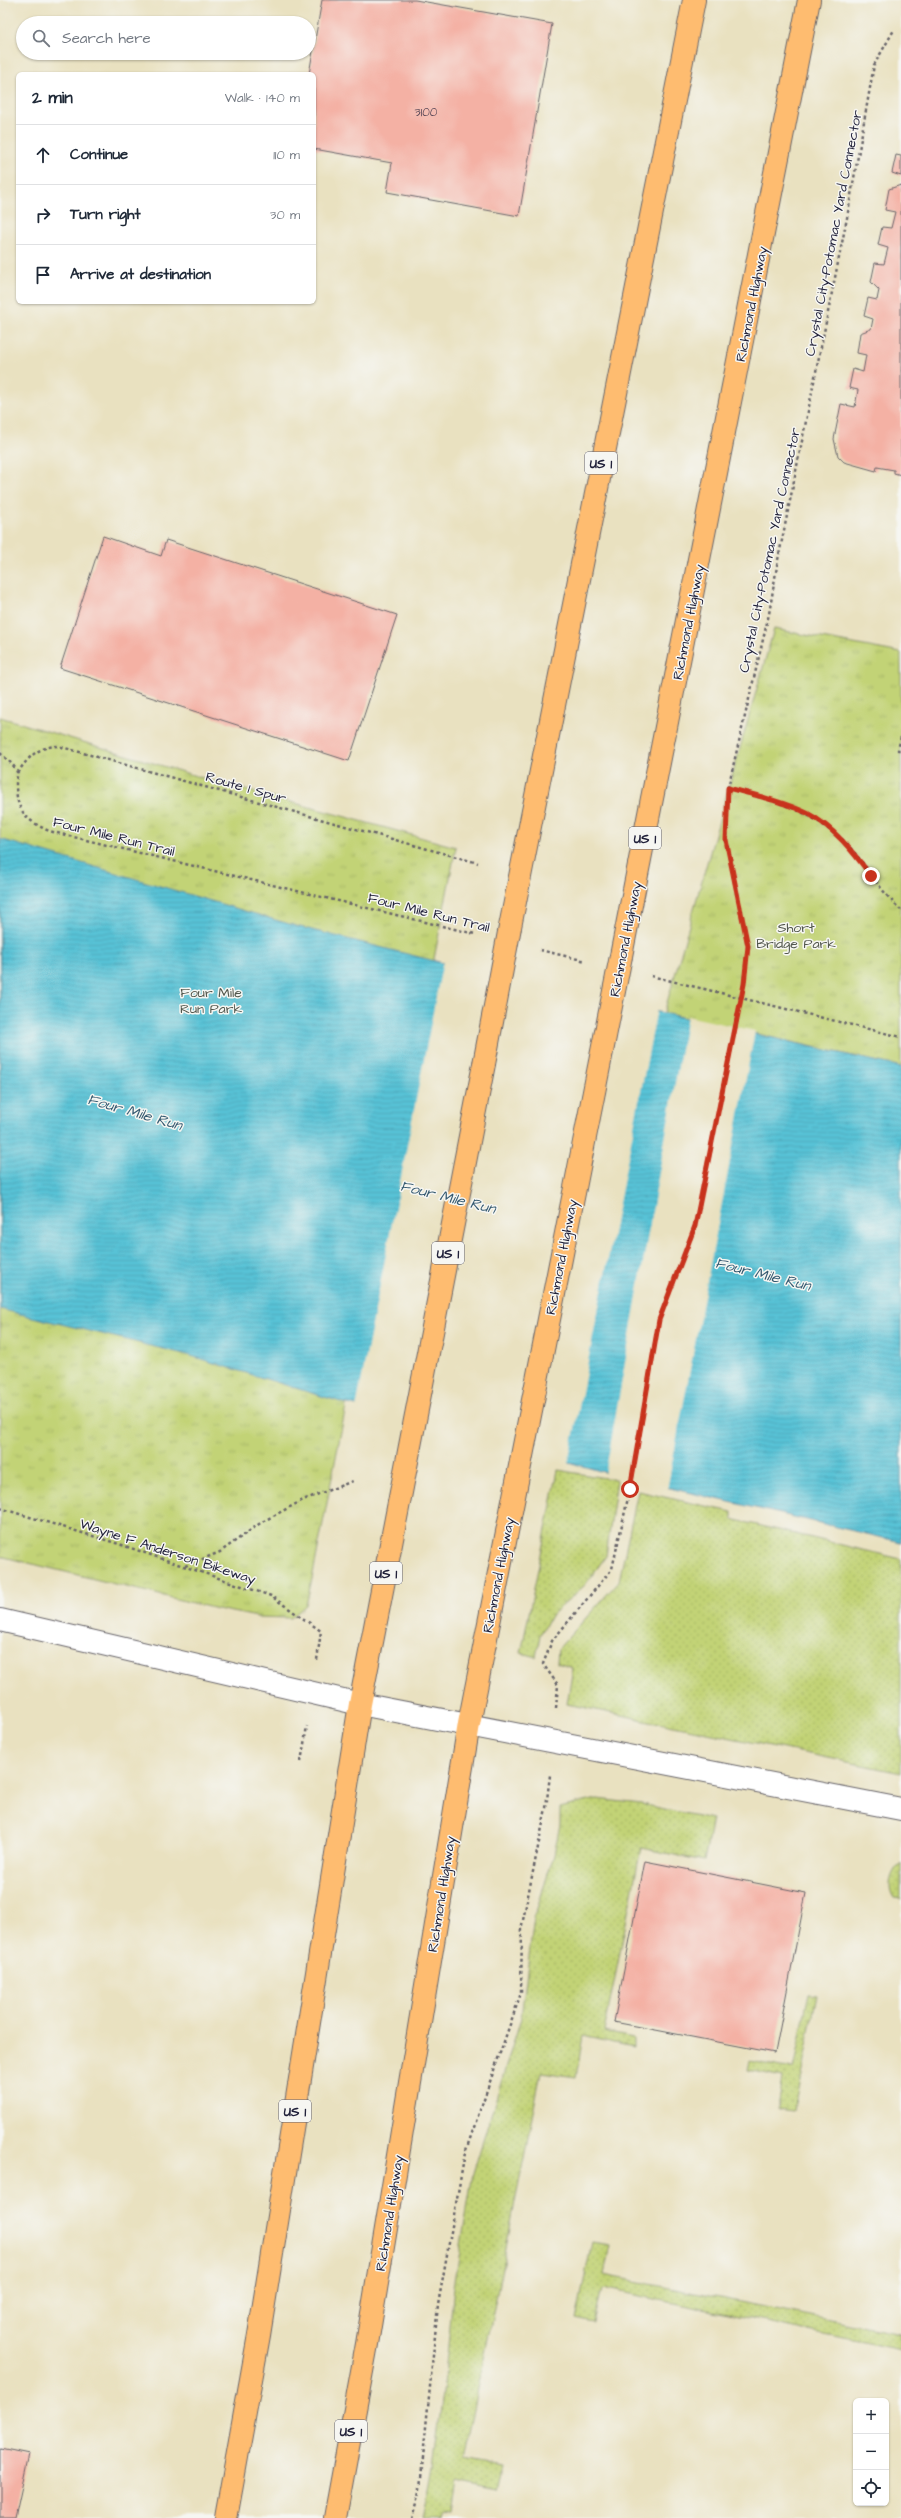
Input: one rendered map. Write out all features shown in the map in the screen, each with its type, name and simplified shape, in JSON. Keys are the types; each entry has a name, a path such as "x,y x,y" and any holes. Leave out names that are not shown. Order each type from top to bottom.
{"highway":[{"name":"US 1","path":"226,2518 259,2335 360,1704 510,927 694,0"},
{"name":"Richmond Highway","path":"335,2518 367,2344 469,1724 809,0"}],"lane":[{"path":"0,1620 360,1704 901,1809"}],"path":[{"name":"Crystal City-Potomac Yard Connector","path":"558,1685 543,1664 552,1640 612,1569 630,1489 659,1320 695,1226 744,984 748,946 726,840 728,788 769,614 778,560 847,218 874,65 894,30"},
{"path":"901,737 898,750 901,750"},
{"name":"Route 1 Spur","path":"17,773 31,754 44,747 58,746 478,863"},
{"path":"0,754 11,762 17,773"},
{"name":"Four Mile Run Trail","path":"17,773 16,783 18,805 30,822 49,831 479,935"},
{"path":"728,788 780,802 808,814 851,849 901,910"},
{"path":"533,948 594,963"},
{"path":"648,976 901,1037"},
{"path":"185,1566 220,1552 262,1522 303,1500 353,1481"},
{"name":"Wayne F Anderson Bikeway","path":"0,1508 185,1566 270,1596 321,1631"},
{"path":"412,2518 420,2488 438,2305 465,2153 521,1993 522,1925 546,1808"}],"green space":[{"name":"Short Bridge Park","path":"774,629 901,653 901,1067 664,1013"},
{"name":"Four Mile Run Park","path":"0,717 206,779 456,847 312,1579 306,1605 291,1618 257,1617 217,1609 0,1556"},
{"path":"558,1470 617,1480 606,1556 585,1585 552,1614 540,1635 536,1657 521,1653"},
{"path":"638,1491 732,1512 732,1519 901,1559 901,1773 567,1704 573,1668 557,1663 558,1649 619,1581"},
{"path":"597,1799 641,1804 712,1819 704,1861 641,1848 604,2032 633,2038 633,2047 583,2036 576,2077 541,2072 464,2459 501,2466 495,2492 458,2483 453,2514 445,2513 443,2518 423,2518 430,2487 443,2393 454,2287 473,2173 521,2018 534,1918 554,1855 560,1824 560,1808"},
{"path":"901,1863 901,1899 894,1898 890,1889 890,1884 892,1875"},
{"path":"809,1994 817,1995 794,2110 778,2108 783,2077 747,2070 749,2061 793,2069"},
{"path":"592,2242 610,2245 604,2275 901,2334 901,2350 602,2288 594,2323 576,2319"}],"water":[{"name":"Four Mile Run","path":"0,839 296,926 443,963 901,1067 901,1542 614,1475 474,1435 344,1403 188,1355 0,1309"}],"pier":[{"path":"443,961 657,1009 568,1464 473,1437 356,1408"},
{"path":"687,1016 755,1031 667,1490 605,1475"}],"building":[{"path":"322,0 415,0 552,24 519,216 387,192 392,163 316,149 316,72 309,72 311,60 316,60 316,34"},
{"path":"896,155 901,156 901,176 892,173"},
{"path":"901,185 901,475 894,473 894,470 877,467 876,471 844,462 838,456 834,439 841,404 855,407 858,390 849,388 853,369 863,372 866,355 857,353 860,333 871,329 873,319 864,316 868,298 877,300 879,290 871,282 875,263 884,264 888,248 878,245 882,227 891,228 895,212 885,210 889,189"},
{"path":"103,536 161,556 166,540 397,615 349,761 60,668"},
{"path":"645,1861 806,1893 775,2053 614,2022"},
{"path":"0,2448 29,2454 15,2518 0,2518"}],"route":[{"path":"630,1489 659,1320 695,1226 744,984 748,946 726,840 728,788 780,802 808,814 828,828 851,849 871,876"}]}
